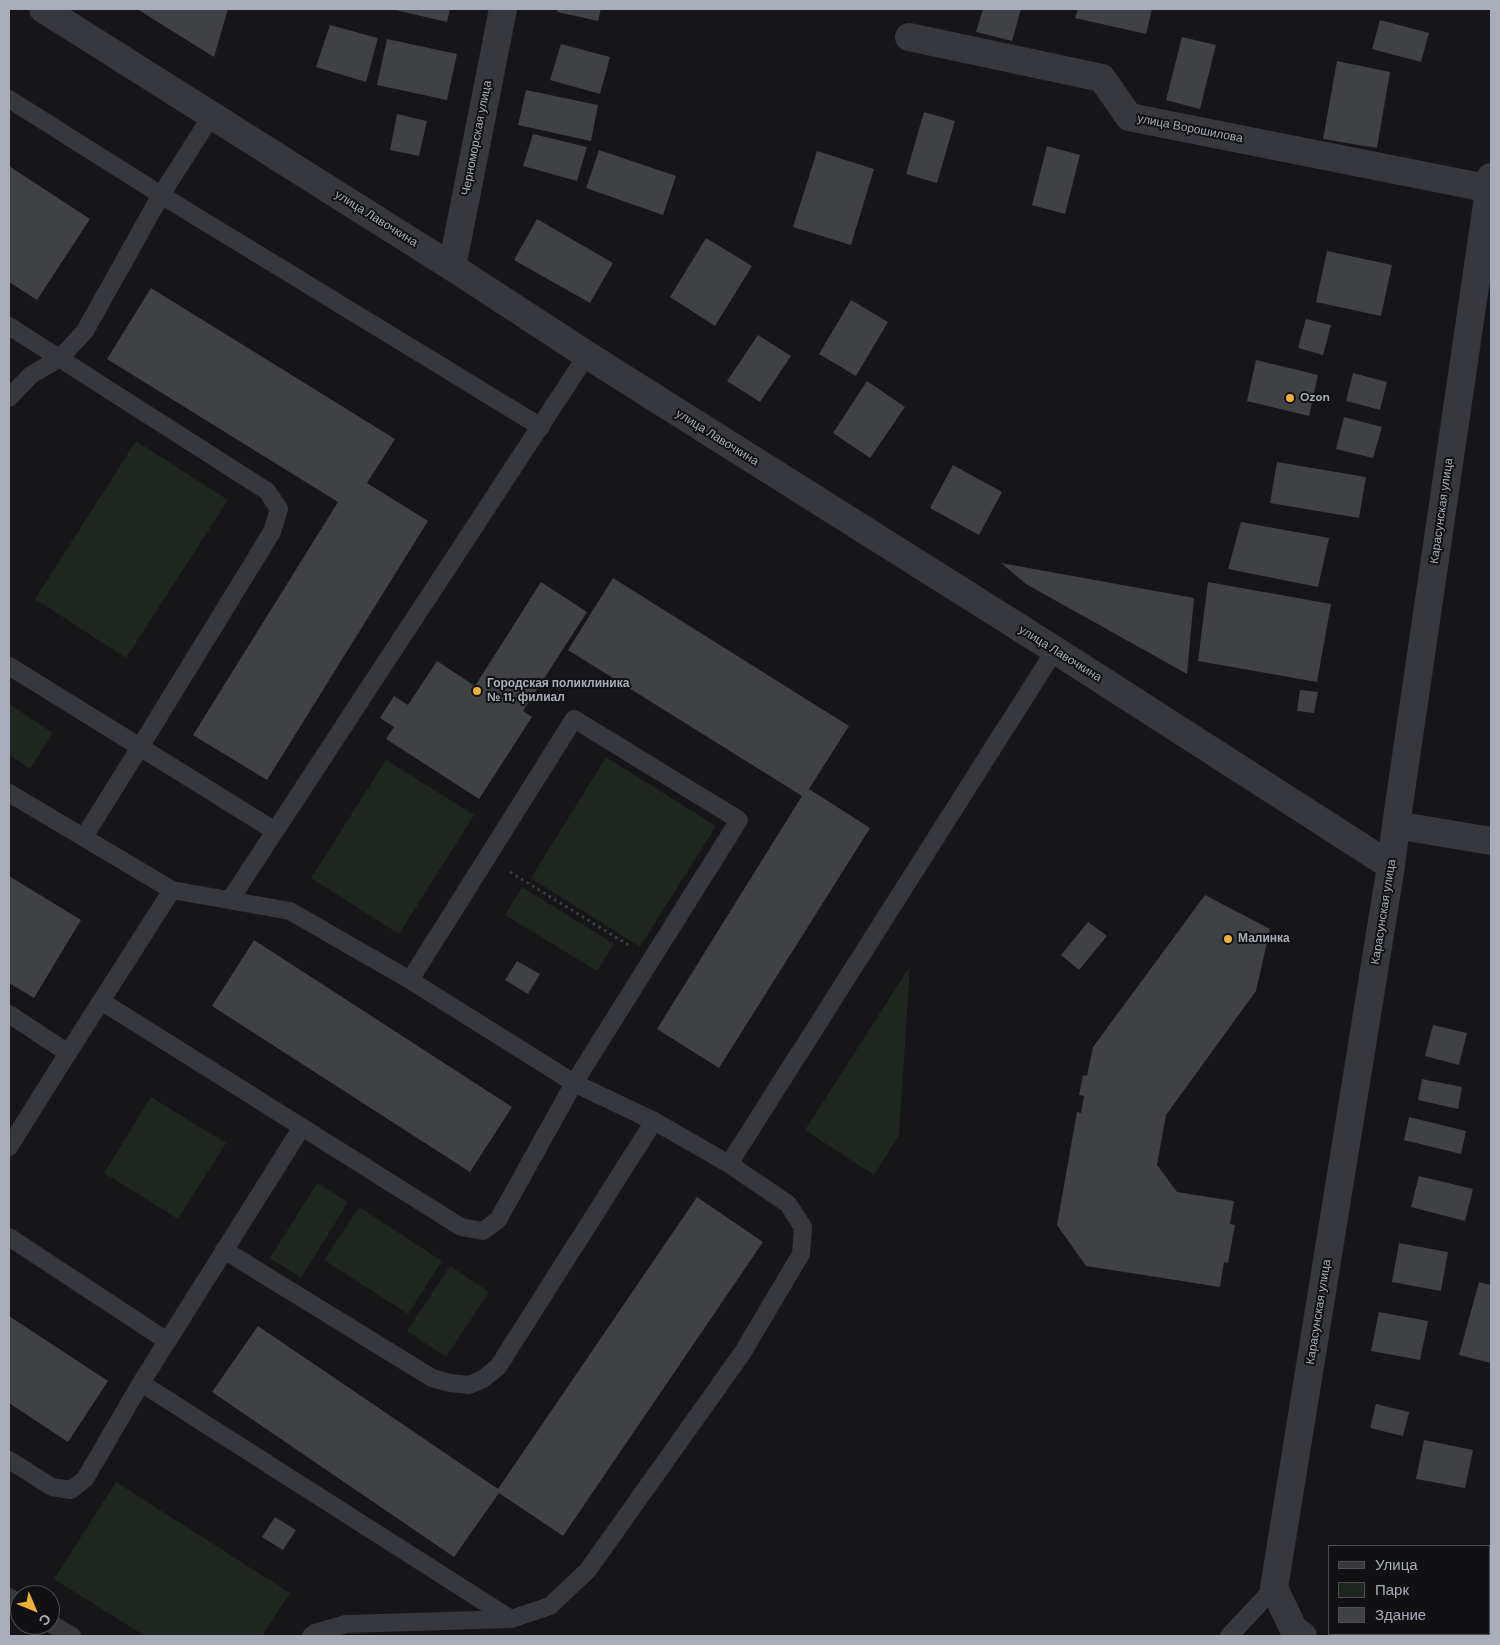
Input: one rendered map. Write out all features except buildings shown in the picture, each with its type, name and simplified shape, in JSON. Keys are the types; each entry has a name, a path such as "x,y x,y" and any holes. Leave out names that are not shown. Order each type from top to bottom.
{"street":[{"name":"улица Лавочкина","path":"44,9 452,267 587,356 1055,650 1391,866"},
{"name":"Черноморская улица","path":"452,267 503,9"},
{"name":"улица Ворошилова","path":"909,37 1102,78 1129,117 1491,185"},
{"name":"Карасунская улица","path":"1274,1588 1391,866 1491,185"},
{"path":"1396,825 1491,840"},
{"path":"1274,1588 1294,1630 1303,1636"}],"lane":[{"path":"9,99 541,427"},
{"path":"9,398 31,375 60,358 86,331 161,194 212,114"},
{"path":"9,326 267,491 279,509 272,532 84,837"},
{"path":"230,900 587,356"},
{"path":"728,1164 1055,650"},
{"path":"9,666 276,831"},
{"path":"101,1001 462,1227 483,1231 498,1220 574,1083 739,820 574,719 410,980"},
{"path":"9,793 172,890 290,911 410,980 574,1083 654,1121 728,1164 788,1204 803,1227 801,1254 743,1352 588,1570 550,1606 512,1619 346,1624 315,1633 311,1636"},
{"path":"9,1147 172,890"},
{"path":"9,1014 68,1053"},
{"path":"224,1250 432,1378 468,1385 484,1379 498,1367 654,1121"},
{"path":"9,1460 52,1486 71,1490 85,1479 141,1383 302,1127"},
{"path":"9,1237 167,1341"},
{"path":"141,1383 512,1619"},
{"path":"1229,1636 1274,1588"},
{"path":"60,1629 72,1636"}],"path":[{"path":"487,858 651,960"}],"green space":[{"path":"136,441 228,500 126,658 35,599"},
{"path":"9,704 53,733 30,769 9,755"},
{"path":"606,757 716,826 640,947 531,878"},
{"path":"386,760 474,815 399,934 311,878"},
{"path":"522,887 614,944 597,971 505,915"},
{"path":"910,966 899,1135 874,1175 805,1130"},
{"path":"151,1097 226,1143 178,1219 104,1173"},
{"path":"317,1183 348,1202 301,1278 270,1258"},
{"path":"359,1207 442,1261 408,1314 324,1260"},
{"path":"450,1266 489,1292 446,1357 407,1331"},
{"path":"116,1482 290,1593 262,1636 145,1636 54,1579"}],"place":[{"name":"Ozon","path":"1290,398"},
{"name":"Городская поликлиника № 11, филиал","path":"477,691"},
{"name":"Малинка","path":"1228,939"}]}
